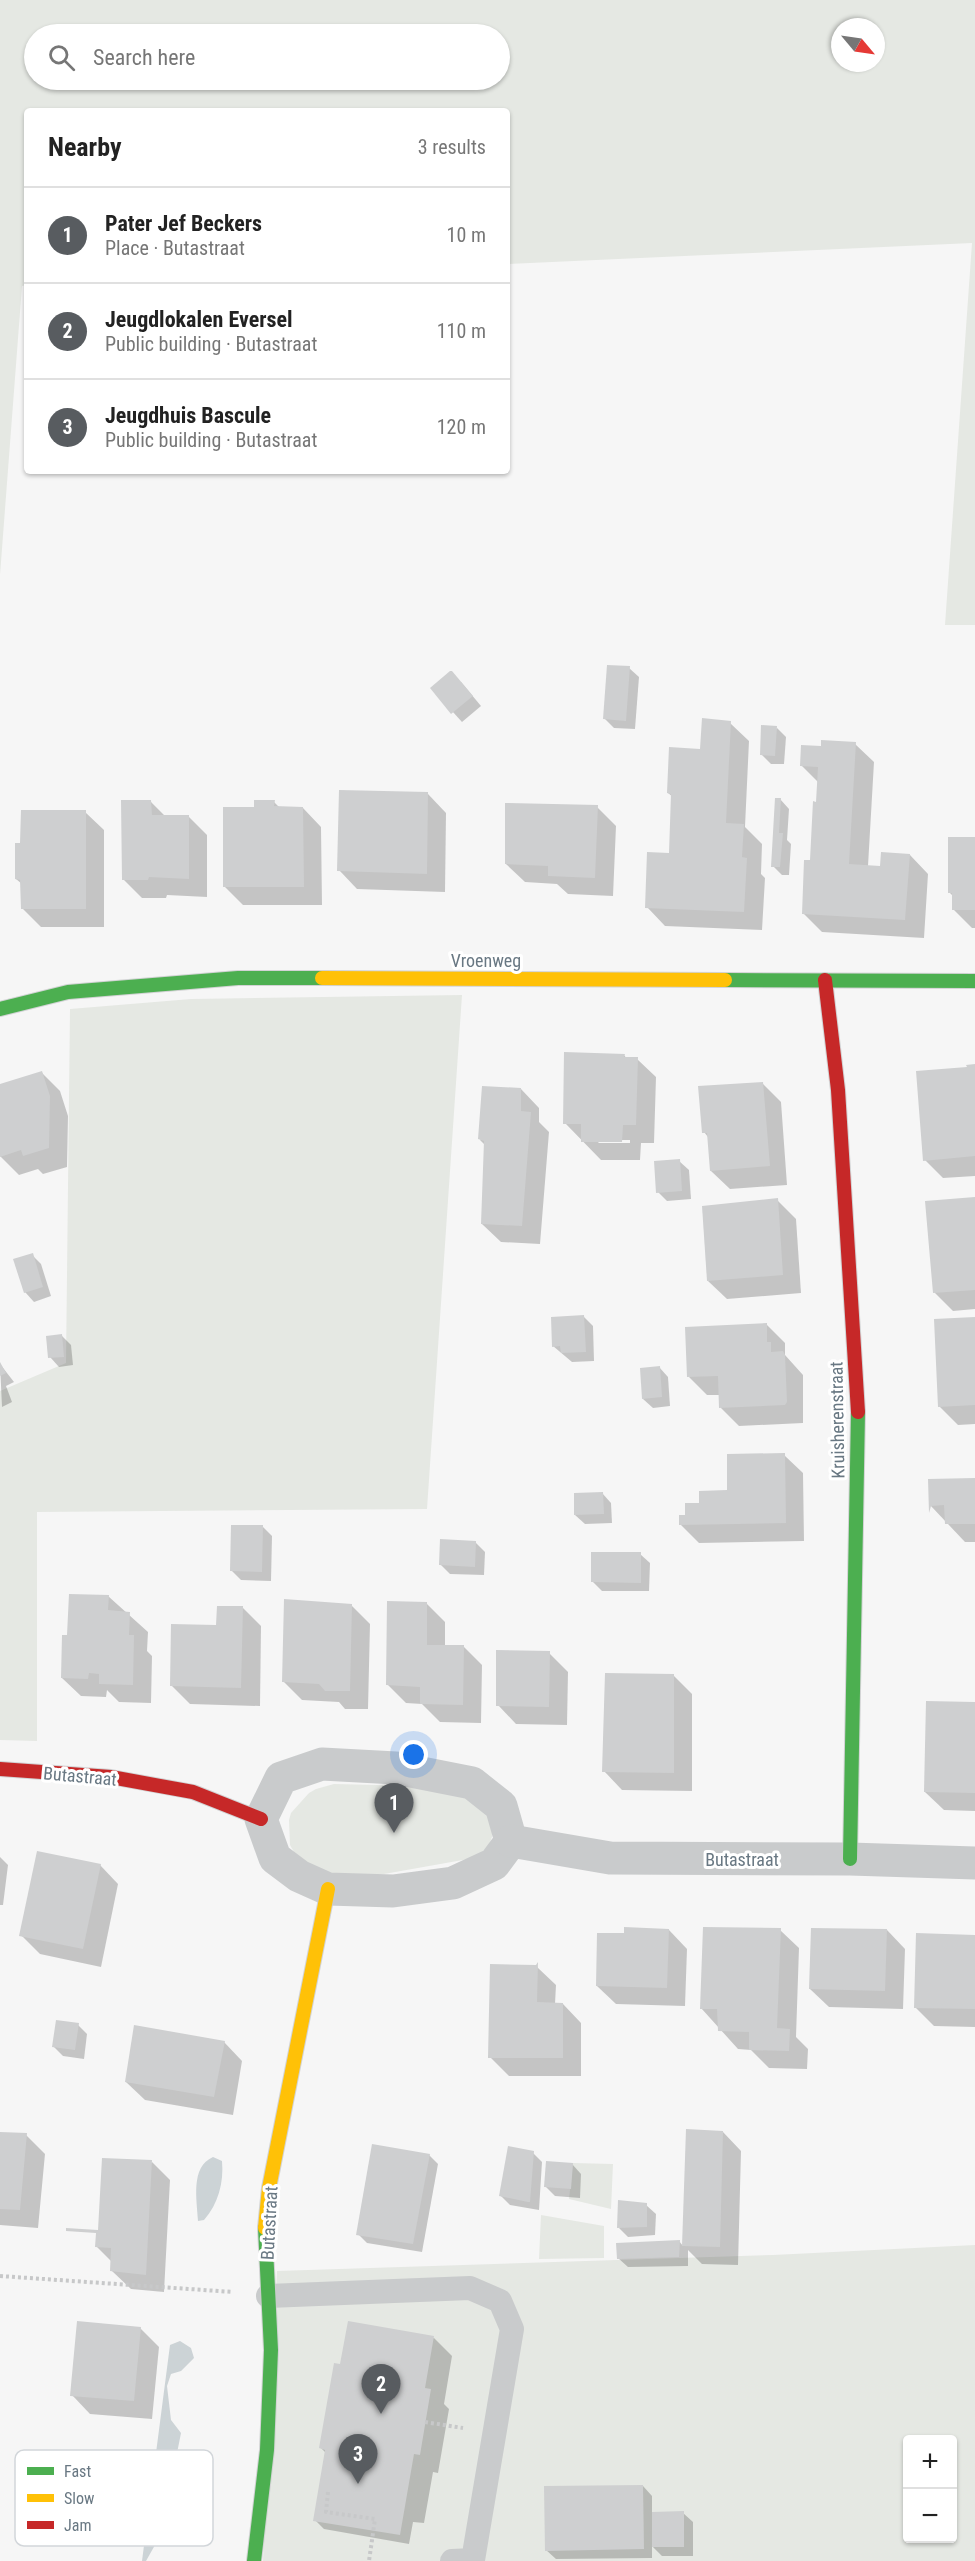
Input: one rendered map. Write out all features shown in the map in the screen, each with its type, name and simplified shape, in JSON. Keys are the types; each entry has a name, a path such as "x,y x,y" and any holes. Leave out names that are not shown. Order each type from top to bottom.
{"street":[{"name":"Vroenweg","path":"0,1009 68,992 238,978 975,981"},
{"name":"Kruisherenstraat","path":"825,980 838,1090 858,1407 850,1859"},
{"path":"322,1764 396,1768 472,1783 501,1806 511,1840 494,1864 453,1883 393,1891 328,1889 299,1876 275,1858 261,1819 280,1778 322,1764"},
{"name":"Butastraat","path":"0,1769 111,1777 192,1792 261,1819"},
{"name":"Butastraat","path":"511,1840 610,1858 850,1859 975,1863"},
{"name":"Butastraat","path":"254,2561 267,2450 272,2350 265,2233 269,2188 328,1889"}],"lane":[{"path":"268,2296 470,2288 501,2301 512,2329 473,2560 452,2561"}],"path":[{"path":"0,2276 268,2296"},
{"path":"328,2492 326,2512 375,2519 369,2561"}],"shaded area":[{"path":"0,0 975,0 975,625 945,625 972,243 510,264 510,108 24,108 24,286 22,286 0,575"},
{"path":"462,995 427,1509 37,1512 37,1741 0,1740 0,1391 66,1363 70,1009 191,999"},
{"path":"334,1784 419,1786 460,1794 483,1806 493,1828 492,1837 488,1847 474,1858 384,1874 332,1875 298,1859 290,1845 289,1820 291,1813 309,1793"},
{"path":"213,2157 222,2161 221,2185 209,2214 204,2220 198,2221 196,2185 198,2176 201,2168"},
{"path":"573,2163 613,2164 611,2209 569,2199"},
{"path":"541,2215 604,2226 604,2258 539,2259"},
{"path":"975,2245 975,2561 263,2561 277,2271 773,2255"},
{"path":"180,2341 191,2348 194,2358 181,2371 171,2374 167,2386 171,2420 181,2433 178,2450 156,2450 170,2345"},
{"path":"144,2546 154,2546 146,2561 142,2561"}],"building":[{"path":"607,665 630,666 626,721 603,719"},
{"path":"450,671 473,696 451,714 430,688"},
{"path":"702,718 731,721 726,823 744,824 742,857 747,858 744,912 645,908 647,852 669,853 671,794 667,793 669,747 700,749"},
{"path":"761,725 777,726 775,756 760,755"},
{"path":"821,740 856,742 849,864 880,866 881,852 910,854 905,920 802,914 804,860 810,860 813,801 816,802 818,767 800,766 801,745 821,746"},
{"path":"339,790 428,792 427,874 337,871"},
{"path":"775,798 781,798 779,833 783,833 780,867 771,867"},
{"path":"121,800 151,800 152,815 189,815 189,879 149,877 148,880 122,880"},
{"path":"254,800 275,800 274,806 303,807 304,887 223,887 223,807 254,807"},
{"path":"505,803 598,805 595,878 548,876 548,866 505,864"},
{"path":"21,810 86,810 86,909 21,909 20,880 15,879 15,843 20,843"},
{"path":"948,837 975,837 975,910 952,910 952,893 948,893"},
{"path":"564,1052 625,1054 624,1057 638,1057 636,1125 623,1125 622,1142 581,1142 581,1124 563,1124"},
{"path":"975,1064 975,1156 923,1161 916,1071 967,1067 966,1065"},
{"path":"42,1071 50,1096 49,1148 23,1156 21,1150 0,1157 0,1084"},
{"path":"763,1082 770,1166 710,1171 707,1133 702,1133 698,1086"},
{"path":"482,1086 521,1088 521,1111 531,1112 522,1226 481,1224 484,1141 478,1139"},
{"path":"680,1159 682,1191 656,1193 654,1161"},
{"path":"975,1197 975,1290 933,1293 925,1201"},
{"path":"778,1198 783,1275 707,1281 702,1206"},
{"path":"33,1253 43,1287 24,1293 13,1259"},
{"path":"584,1315 586,1352 561,1353 560,1346 552,1347 551,1317"},
{"path":"975,1317 975,1405 938,1407 934,1319"},
{"path":"767,1323 767,1342 771,1342 771,1352 783,1351 785,1355 787,1402 785,1405 719,1408 718,1376 687,1377 685,1327"},
{"path":"62,1334 64,1357 48,1358 46,1336"},
{"path":"0,1362 6,1373 0,1376"},
{"path":"660,1366 662,1397 642,1399 640,1368"},
{"path":"785,1453 786,1523 679,1525 679,1515 685,1515 685,1503 699,1503 699,1491 727,1490 727,1454"},
{"path":"975,1478 975,1524 945,1524 944,1505 931,1506 929,1513 928,1479"},
{"path":"603,1492 604,1514 574,1515 574,1493"},
{"path":"231,1525 263,1525 262,1572 230,1571"},
{"path":"440,1539 476,1541 475,1567 439,1565"},
{"path":"591,1552 641,1552 641,1583 591,1582"},
{"path":"69,1594 109,1595 108,1610 130,1612 129,1635 134,1635 133,1685 99,1684 99,1674 89,1673 88,1679 61,1678 62,1635 67,1635"},
{"path":"284,1599 352,1604 350,1691 325,1691 319,1684 282,1682"},
{"path":"387,1601 427,1602 427,1645 464,1645 463,1705 420,1704 420,1687 386,1685"},
{"path":"217,1606 243,1606 241,1688 170,1686 171,1624 216,1625"},
{"path":"496,1650 550,1651 549,1707 496,1706"},
{"path":"605,1673 674,1674 674,1773 602,1772"},
{"path":"926,1701 975,1702 975,1793 924,1792"},
{"path":"37,1851 101,1864 83,1949 19,1936"},
{"path":"624,1927 669,1929 667,1988 596,1986 597,1933 624,1933"},
{"path":"703,1927 781,1928 777,2028 790,2029 789,2051 749,2050 749,2032 718,2031 717,2009 700,2009"},
{"path":"811,1928 887,1929 885,1991 809,1989"},
{"path":"916,1933 975,1935 975,2009 914,2008"},
{"path":"538,1962 537,2002 563,2003 563,2058 488,2058 490,1964 536,1965"},
{"path":"56,2020 79,2023 75,2050 52,2047"},
{"path":"134,2025 225,2041 214,2097 125,2082"},
{"path":"686,2129 723,2131 720,2247 682,2246"},
{"path":"0,2132 27,2133 20,2210 0,2209"},
{"path":"372,2144 430,2154 413,2244 356,2235"},
{"path":"508,2146 534,2151 530,2202 499,2196"},
{"path":"102,2158 152,2160 146,2275 110,2271 111,2248 95,2247 96,2233 66,2231 66,2228 98,2230"},
{"path":"546,2161 573,2163 571,2189 544,2187"},
{"path":"618,2200 647,2203 647,2227 617,2228"},
{"path":"680,2240 679,2257 617,2259 616,2243"},
{"path":"77,2321 141,2327 134,2401 70,2396"},
{"path":"348,2321 434,2336 425,2388 431,2389 420,2455 414,2454 400,2535 313,2521 325,2450 319,2448 334,2363 340,2364"},
{"path":"643,2485 644,2549 545,2551 544,2486"},
{"path":"684,2511 684,2547 652,2547 652,2512"}],"traffic: fast":[{"path":"0,1009 68,992 238,978 322,978"},
{"path":"725,980 975,981"},
{"path":"850,1859 858,1412"},
{"path":"254,2561 267,2450 271,2350 265,2228"}],"traffic: slow":[{"path":"322,978 725,980"},
{"path":"265,2228 269,2188 328,1889"}],"traffic: jam":[{"path":"825,980 838,1090 858,1412"},
{"path":"0,1769 111,1777 193,1792 261,1819"}],"place":[{"name":"Pater Jef Beckers","path":"394,1833"},
{"name":"Jeugdlokalen Eversel","path":"381,2414"},
{"name":"Jeugdhuis Bascule","path":"358,2484"}]}
